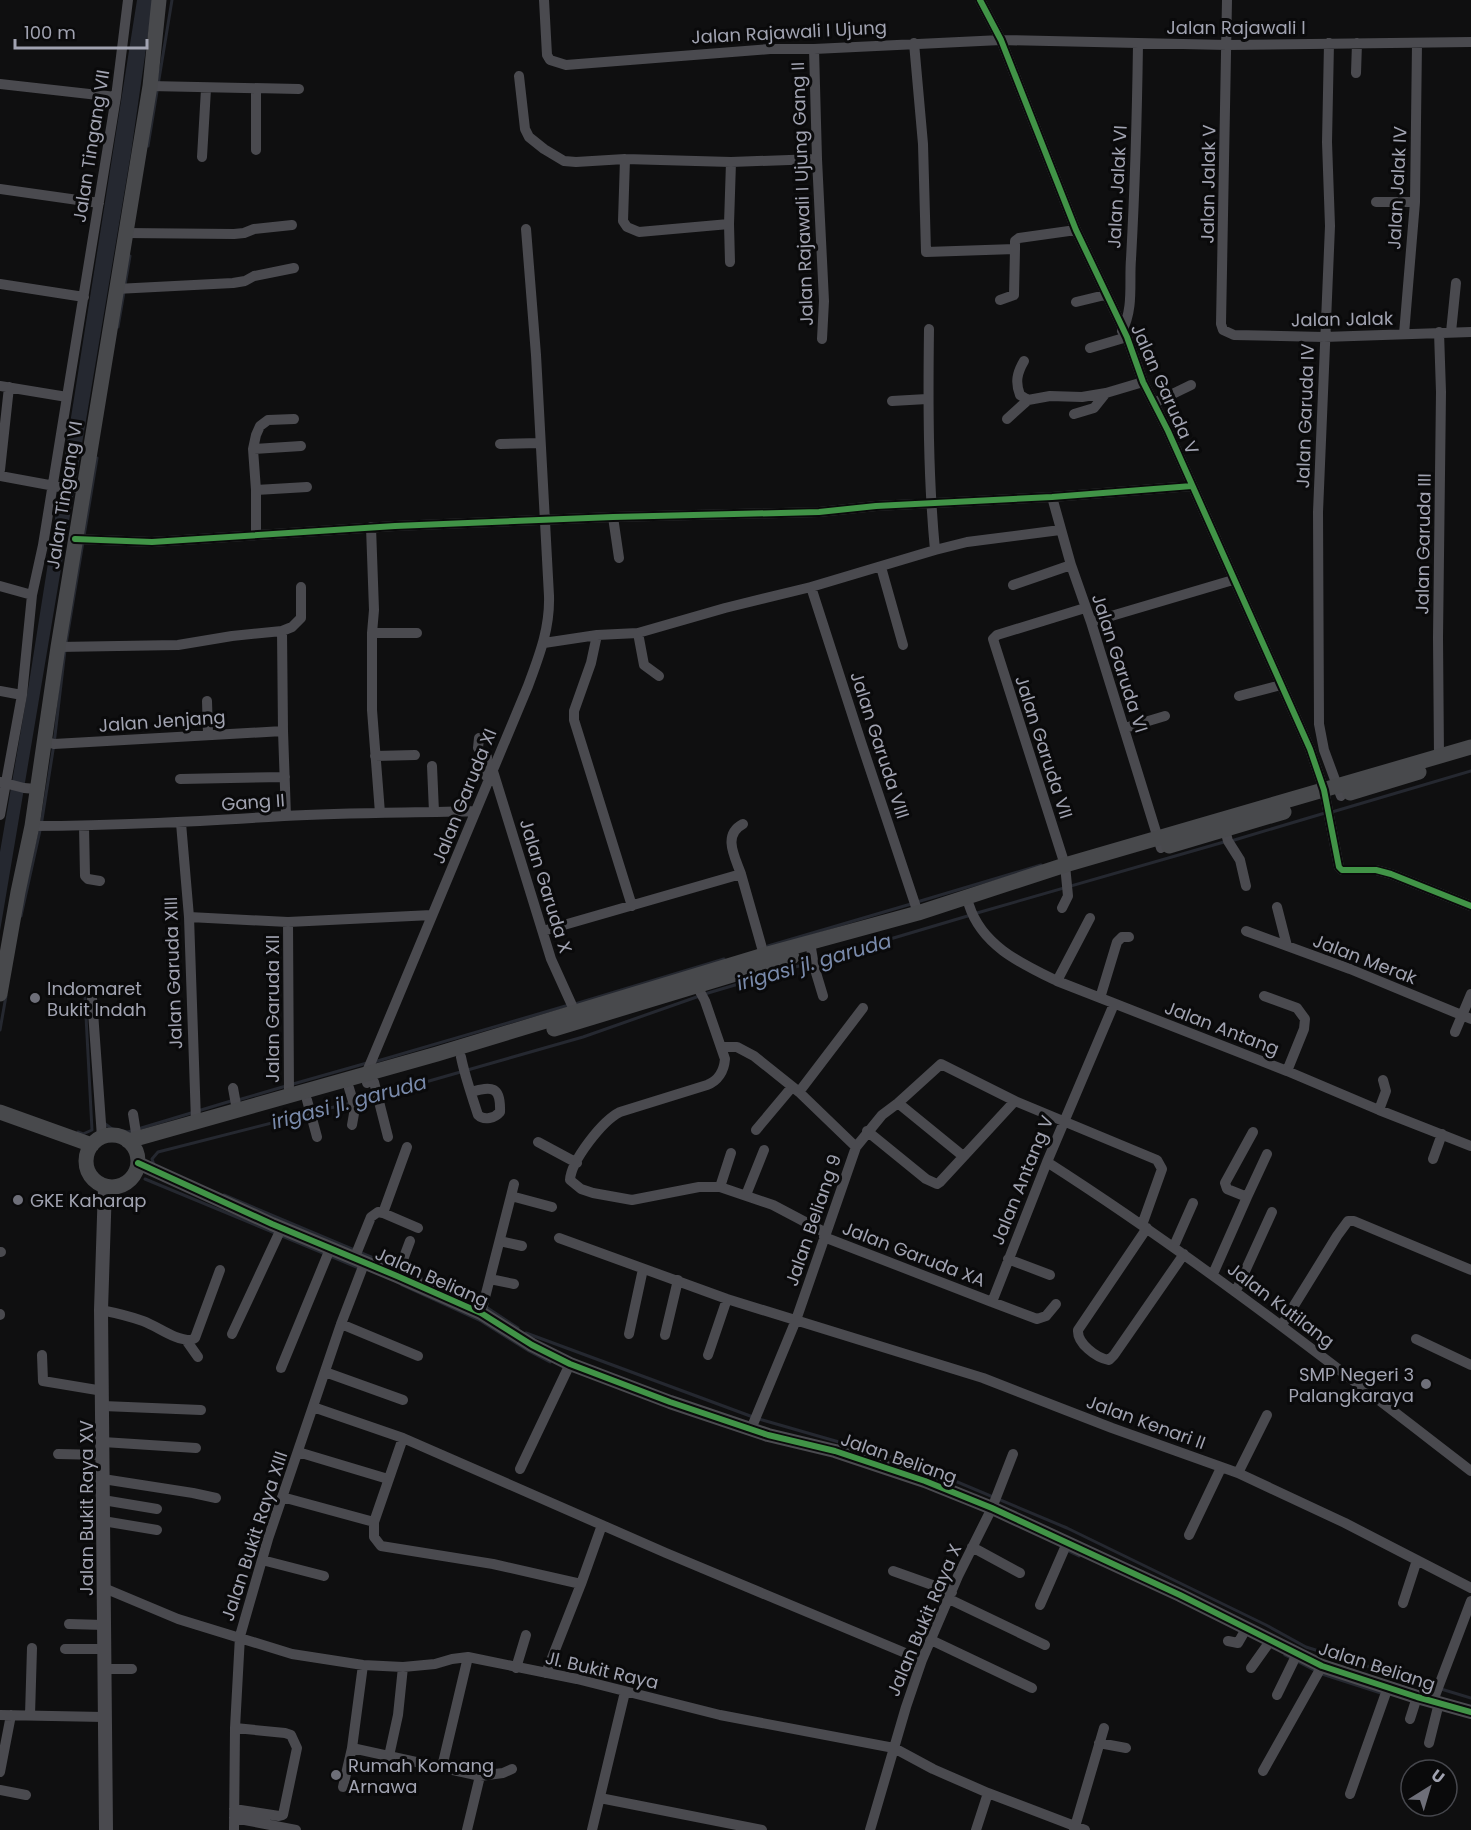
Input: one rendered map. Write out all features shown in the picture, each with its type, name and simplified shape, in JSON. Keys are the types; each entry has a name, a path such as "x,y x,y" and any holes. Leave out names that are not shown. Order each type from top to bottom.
{"main road":[{"name":"Jalan Tingang VI","path":"0,994 32,826 30,788 44,741 70,580 79,489 150,86 159,0"},
{"path":"1160,843 1228,839 1385,777 1471,747"},
{"path":"1385,777 1471,757"},
{"path":"134,1148 310,1110 352,1098 372,1086 438,1058 574,1012 764,955 812,955 972,912 1067,880 1160,843 1330,800"},
{"path":"438,1058 463,1066 701,994 812,955 918,913 1067,880"},
{"path":"134,1148 196,1122 289,1095 372,1086"},
{"path":"0,1113 97,1141 118,1136 134,1148 136,1172 127,1183 105,1186 91,1176 87,1166 87,1155 97,1141"}],"street":[{"name":"Jalan Tingang VII","path":"0,815 22,695 32,595 57,486 67,397 116,98 128,0"},
{"name":"Jalan Rajawali I Ujung","path":"544,0 547,56 550,60 566,65 770,49 1000,40"},
{"path":"1227,0 1227,45"},
{"name":"Jalan Garuda V","path":"983,1 1076,230 1310,748 1330,800"},
{"name":"Jalan Rajawali I","path":"1000,40 1227,45 1471,42"},
{"path":"914,43 924,144 926,252 1015,249"},
{"name":"Jalan Garuda IV","path":"1329,43 1326,142 1330,226 1318,512 1319,724 1330,800"},
{"path":"1356,73 1357,43"},
{"name":"Jalan Jalak IV","path":"1404,334 1415,202 1418,43"},
{"name":"Jalan Jalak VI","path":"1124,334 1130,308 1130,268 1136,179 1138,44"},
{"name":"Jalan Jalak V","path":"1221,324 1227,45"},
{"name":"Jalan Rajawali I Ujung Gang II","path":"814,49 823,268 822,339"},
{"path":"519,76 525,129 529,137 564,161 625,159 731,162 817,159"},
{"path":"0,84 116,98"},
{"path":"150,86 299,89"},
{"path":"202,157 206,88"},
{"path":"255,150 256,88"},
{"path":"625,159 623,221 627,227 639,232 729,224"},
{"path":"730,262 731,162"},
{"path":"0,189 99,203"},
{"path":"1376,202 1415,202"},
{"path":"125,233 234,234 254,229 292,225"},
{"name":"Jalan Garuda XI","path":"372,1086 432,915 544,643 549,612 526,229"},
{"path":"1000,300 1014,295 1015,241 1019,238 1076,230"},
{"path":"116,289 233,283 294,268"},
{"path":"1451,332 1456,283"},
{"path":"0,284 84,297"},
{"path":"1076,302 1105,295"},
{"name":"Jalan Jalak","path":"1221,324 1226,333 1234,335 1324,337 1471,332"},
{"path":"929,329 927,399 930,503 935,550"},
{"name":"Jalan Garuda III","path":"1439,332 1441,392 1439,757"},
{"path":"1090,348 1124,334"},
{"path":"1024,361 1017,379 1020,395 1028,400"},
{"path":"1007,419 1028,400 1050,396 1082,397 1106,393 1143,382"},
{"path":"1154,403 1191,385"},
{"path":"0,470 4,386 67,397"},
{"path":"1074,414 1094,408 1106,393"},
{"path":"892,402 927,399"},
{"path":"256,535 253,449 260,426 268,420 294,419"},
{"path":"500,444 540,443"},
{"path":"253,449 301,446"},
{"path":"0,476 79,489"},
{"path":"75,539 152,542 371,527 613,517 819,512 1192,486"},
{"path":"256,490 307,487"},
{"name":"Jalan Garuda VI","path":"1052,497 1071,566 1091,622 1160,843"},
{"path":"613,517 620,558"},
{"path":"371,527 374,610 372,710 380,813"},
{"path":"544,643 597,635 638,633 967,542 1060,530"},
{"path":"1013,585 1071,566"},
{"path":"881,567 903,645"},
{"path":"1091,622 1233,580"},
{"path":"0,586 32,595"},
{"path":"58,647 178,645 282,631 292,627 301,618 301,587"},
{"name":"Jalan Garuda VIII","path":"811,587 918,913"},
{"name":"Jalan Garuda VII","path":"1067,880 993,639 997,635 1085,608"},
{"path":"282,631 286,816"},
{"path":"372,633 417,633"},
{"path":"638,633 644,665 659,676"},
{"path":"597,635 591,663 574,711 574,720 632,906"},
{"path":"1239,696 1281,685"},
{"path":"0,691 22,695"},
{"path":"207,701 208,734"},
{"path":"1125,728 1165,716"},
{"name":"Jalan Jenjang","path":"44,741 54,744 283,731"},
{"path":"479,738 478,748 487,757 486,788"},
{"path":"375,756 415,755"},
{"path":"432,766 434,812"},
{"name":"Jalan Garuda X","path":"492,768 554,969 574,1012"},
{"path":"180,779 285,777"},
{"path":"6,783 30,788"},
{"path":"1330,800 1337,863 1341,869 1376,870 1391,874 1471,906"},
{"name":"Gang II","path":"32,826 181,823 286,816 476,811"},
{"name":"Jalan Garuda XIII","path":"181,823 189,917 196,1122"},
{"path":"743,824 734,831 731,847 764,955"},
{"path":"84,826 86,876 88,879 100,881"},
{"path":"1228,839 1239,857 1246,886"},
{"path":"543,931 741,874"},
{"path":"1062,908 1067,900 1067,880"},
{"path":"1277,907 1287,946"},
{"name":"Jalan Antang","path":"972,912 997,947 1025,966 1057,981 1471,1146"},
{"path":"189,917 288,922 432,915"},
{"path":"1057,981 1089,918"},
{"name":"Jalan Garuda XII","path":"288,922 289,1095"},
{"name":"Jalan Merak","path":"1246,931 1467,1017"},
{"path":"1100,998 1118,940 1122,937 1129,937"},
{"path":"812,955 823,996"},
{"path":"538,1142 577,1162 601,1126 613,1116 715,1081 725,1063 701,994"},
{"path":"1455,1032 1467,1017 1471,994"},
{"path":"1264,996 1297,1008 1305,1019 1304,1029 1287,1071"},
{"path":"92,998 97,1141"},
{"name":"Jalan Antang V","path":"992,1302 1047,1162 1114,1004"},
{"path":"756,1130 795,1089 863,1008"},
{"name":"Jalan Beliang 9","path":"721,1047 737,1047 754,1056 795,1089 856,1147 796,1320 751,1429"},
{"path":"856,1147 882,1115 941,1064 1015,1101 1156,1160 1162,1169 1144,1226 1078,1330 1082,1343 1104,1359 1109,1360 1114,1355 1184,1254"},
{"path":"463,1066 471,1092"},
{"path":"1379,1110 1386,1091 1383,1080"},
{"path":"372,1086 388,1137"},
{"path":"233,1088 237,1110"},
{"path":"352,1098 355,1116 352,1125"},
{"path":"867,1131 932,1183 940,1182 1015,1101"},
{"path":"898,1103 963,1156"},
{"path":"310,1110 318,1137"},
{"path":"133,1114 134,1148"},
{"path":"1247,1197 1225,1186 1253,1132"},
{"path":"1433,1159 1442,1134"},
{"path":"407,1147 383,1213 418,1228"},
{"name":"Jalan Beliang","path":"134,1148 281,1228 481,1313 532,1345 570,1364 670,1402 751,1429 884,1467 992,1508 1180,1595 1322,1666 1471,1712"},
{"path":"746,1195 764,1150"},
{"path":"720,1187 730,1153"},
{"path":"1213,1274 1267,1154"},
{"name":"Jalan Garuda XA","path":"577,1162 571,1175 572,1183 593,1193 620,1199 647,1198 699,1187 720,1187 773,1205 825,1235 992,1302"},
{"name":"Jalan Kutilang","path":"1047,1162 1213,1274 1471,1471"},
{"path":"481,1313 514,1184"},
{"name":"Jalan Bukit Raya XV","path":"105,1186 102,1218 101,1310 106,1830"},
{"path":"511,1196 552,1207"},
{"path":"1174,1246 1193,1203"},
{"name":"Jalan Bukit Raya XIII","path":"234,1830 235,1728 240,1636 282,1497 341,1324 371,1217 378,1212 383,1213"},
{"path":"1236,1291 1272,1212"},
{"path":"1282,1325 1348,1221 1354,1221 1471,1270"},
{"path":"232,1334 281,1228"},
{"name":"Jalan Kenari II","path":"559,1238 727,1299 983,1378 1112,1428 1238,1473 1345,1523 1471,1588"},
{"path":"397,1276 410,1241"},
{"path":"500,1241 522,1246"},
{"path":"281,1368 330,1249"},
{"path":"1008,1259 1050,1275"},
{"path":"629,1334 643,1269"},
{"path":"186,1340 195,1338 220,1270"},
{"path":"490,1279 514,1284"},
{"path":"665,1335 678,1280"},
{"path":"708,1355 727,1299"},
{"path":"992,1302 1037,1319 1046,1316 1056,1304"},
{"path":"101,1310 134,1318 186,1340 198,1357"},
{"path":"341,1324 418,1356"},
{"path":"1416,1339 1471,1365"},
{"path":"42,1355 41,1379 43,1381 103,1390"},
{"path":"520,1469 570,1364"},
{"path":"325,1372 403,1400"},
{"path":"103,1406 201,1410"},
{"path":"313,1407 403,1438 804,1612 922,1660"},
{"path":"1238,1473 1268,1415"},
{"path":"403,1438 374,1522 374,1537 381,1546 493,1564 581,1584"},
{"path":"58,1454 103,1449 196,1448"},
{"path":"298,1452 388,1479"},
{"name":"Jalan Bukit Raya X","path":"870,1830 922,1660 972,1547 992,1508 1013,1454"},
{"path":"1190,1535 1221,1468"},
{"path":"103,1479 216,1498"},
{"path":"282,1497 374,1522"},
{"path":"103,1500 157,1509"},
{"path":"103,1521 157,1530"},
{"path":"546,1673 602,1525"},
{"path":"1040,1605 1067,1543"},
{"path":"972,1547 1020,1573"},
{"path":"262,1560 324,1576"},
{"path":"1403,1603 1417,1560"},
{"path":"893,1571 950,1596 1045,1645"},
{"name":"Jl. Bukit Raya","path":"104,1588 178,1618 292,1654 363,1665 403,1667 468,1658 546,1673 730,1717 894,1748 988,1793 1078,1829"},
{"path":"1429,1743 1436,1702 1471,1601"},
{"path":"69,1624 104,1625"},
{"path":"1228,1641 1238,1643 1246,1629"},
{"path":"516,1668 526,1635"},
{"path":"931,1640 1032,1688"},
{"path":"1251,1668 1271,1640"},
{"path":"30,1715 32,1648"},
{"path":"65,1649 104,1649"},
{"path":"1277,1695 1297,1654"},
{"path":"442,1767 468,1658"},
{"path":"343,1787 352,1748 363,1665"},
{"path":"1263,1771 1322,1666"},
{"path":"389,1756 398,1715 403,1667"},
{"path":"104,1669 132,1669"},
{"path":"1350,1794 1388,1687"},
{"path":"592,1830 625,1692"},
{"path":"1410,1719 1417,1697"},
{"path":"0,1772 6,1751 6,1715 104,1717"},
{"path":"234,1814 282,1816 297,1748 291,1735 285,1733 235,1728"},
{"path":"1078,1829 1104,1728"},
{"path":"1099,1743 1126,1748"},
{"path":"352,1748 480,1776 503,1773 512,1769"},
{"path":"467,1830 480,1776"},
{"path":"0,1790 26,1795"},
{"path":"976,1830 988,1793"},
{"path":"600,1798 762,1830"},
{"path":"234,1814 296,1830"}],"shaded area":[{"path":"137,0 153,0 131,153 0,931 0,852 29,683"}],"waterway":[{"path":"148,146 172,0"},
{"path":"125,285 130,256"},
{"path":"118,327 124,292"},
{"path":"66,644 97,458"},
{"path":"21,916 41,826 54,744 65,650"},
{"name":"irigasi jl. garuda","path":"1332,812 1471,771"},
{"name":"irigasi jl. garuda","path":"1231,841 1325,813"},
{"name":"irigasi jl. garuda","path":"977,913 1224,842"},
{"path":"917,902 1041,865"},
{"path":"768,946 911,904"},
{"name":"irigasi jl. garuda","path":"816,961 971,915"},
{"path":"575,1004 724,959"},
{"name":"irigasi jl. garuda","path":"380,1095 583,1037 708,993 809,963"},
{"path":"0,1030 6,996"},
{"path":"78,1132 83,1134 92,1130 85,997"},
{"path":"374,1062 569,1005"},
{"path":"293,1084 367,1063"},
{"path":"238,1100 286,1086"},
{"name":"irigasi jl. garuda","path":"357,1101 374,1097"},
{"path":"104,1123 112,1129 128,1132 231,1101"},
{"name":"irigasi jl. garuda","path":"313,1112 351,1103"},
{"name":"irigasi jl. garuda","path":"154,1165 152,1159 158,1152 307,1114"},
{"path":"145,1179 359,1268"},
{"path":"224,1195 397,1268"},
{"path":"403,1271 480,1304"},
{"path":"402,1285 481,1321 550,1362"},
{"path":"486,1307 518,1328"},
{"path":"526,1333 753,1417"},
{"path":"759,1419 912,1463 1067,1528 1266,1625 1306,1647 1434,1687"},
{"path":"1066,1550 1079,1556"},
{"path":"1285,1655 1316,1671"},
{"path":"1322,1674 1384,1694"},
{"path":"1441,1689 1471,1698"}],"cycle path":[{"path":"980,0 1001,40 1076,230 1127,337 1143,382 1168,431 1310,749 1324,790 1339,867 1342,870 1376,870 1391,874 1471,906"},
{"path":"75,539 152,542 395,526 613,517 819,512 876,506 1052,497 1192,486"},
{"path":"138,1163 272,1224 481,1313 532,1345 570,1364 670,1402 768,1435 835,1451 925,1481 992,1508 1180,1595 1322,1666 1471,1712"}],"place":[{"name":"Indomaret Bukit Indah","path":"35,998"},
{"name":"GKE Kaharap","path":"18,1200"},
{"name":"SMP Negeri 3 Palangkaraya","path":"1426,1384"},
{"name":"Rumah Komang Arnawa","path":"336,1775"}]}
